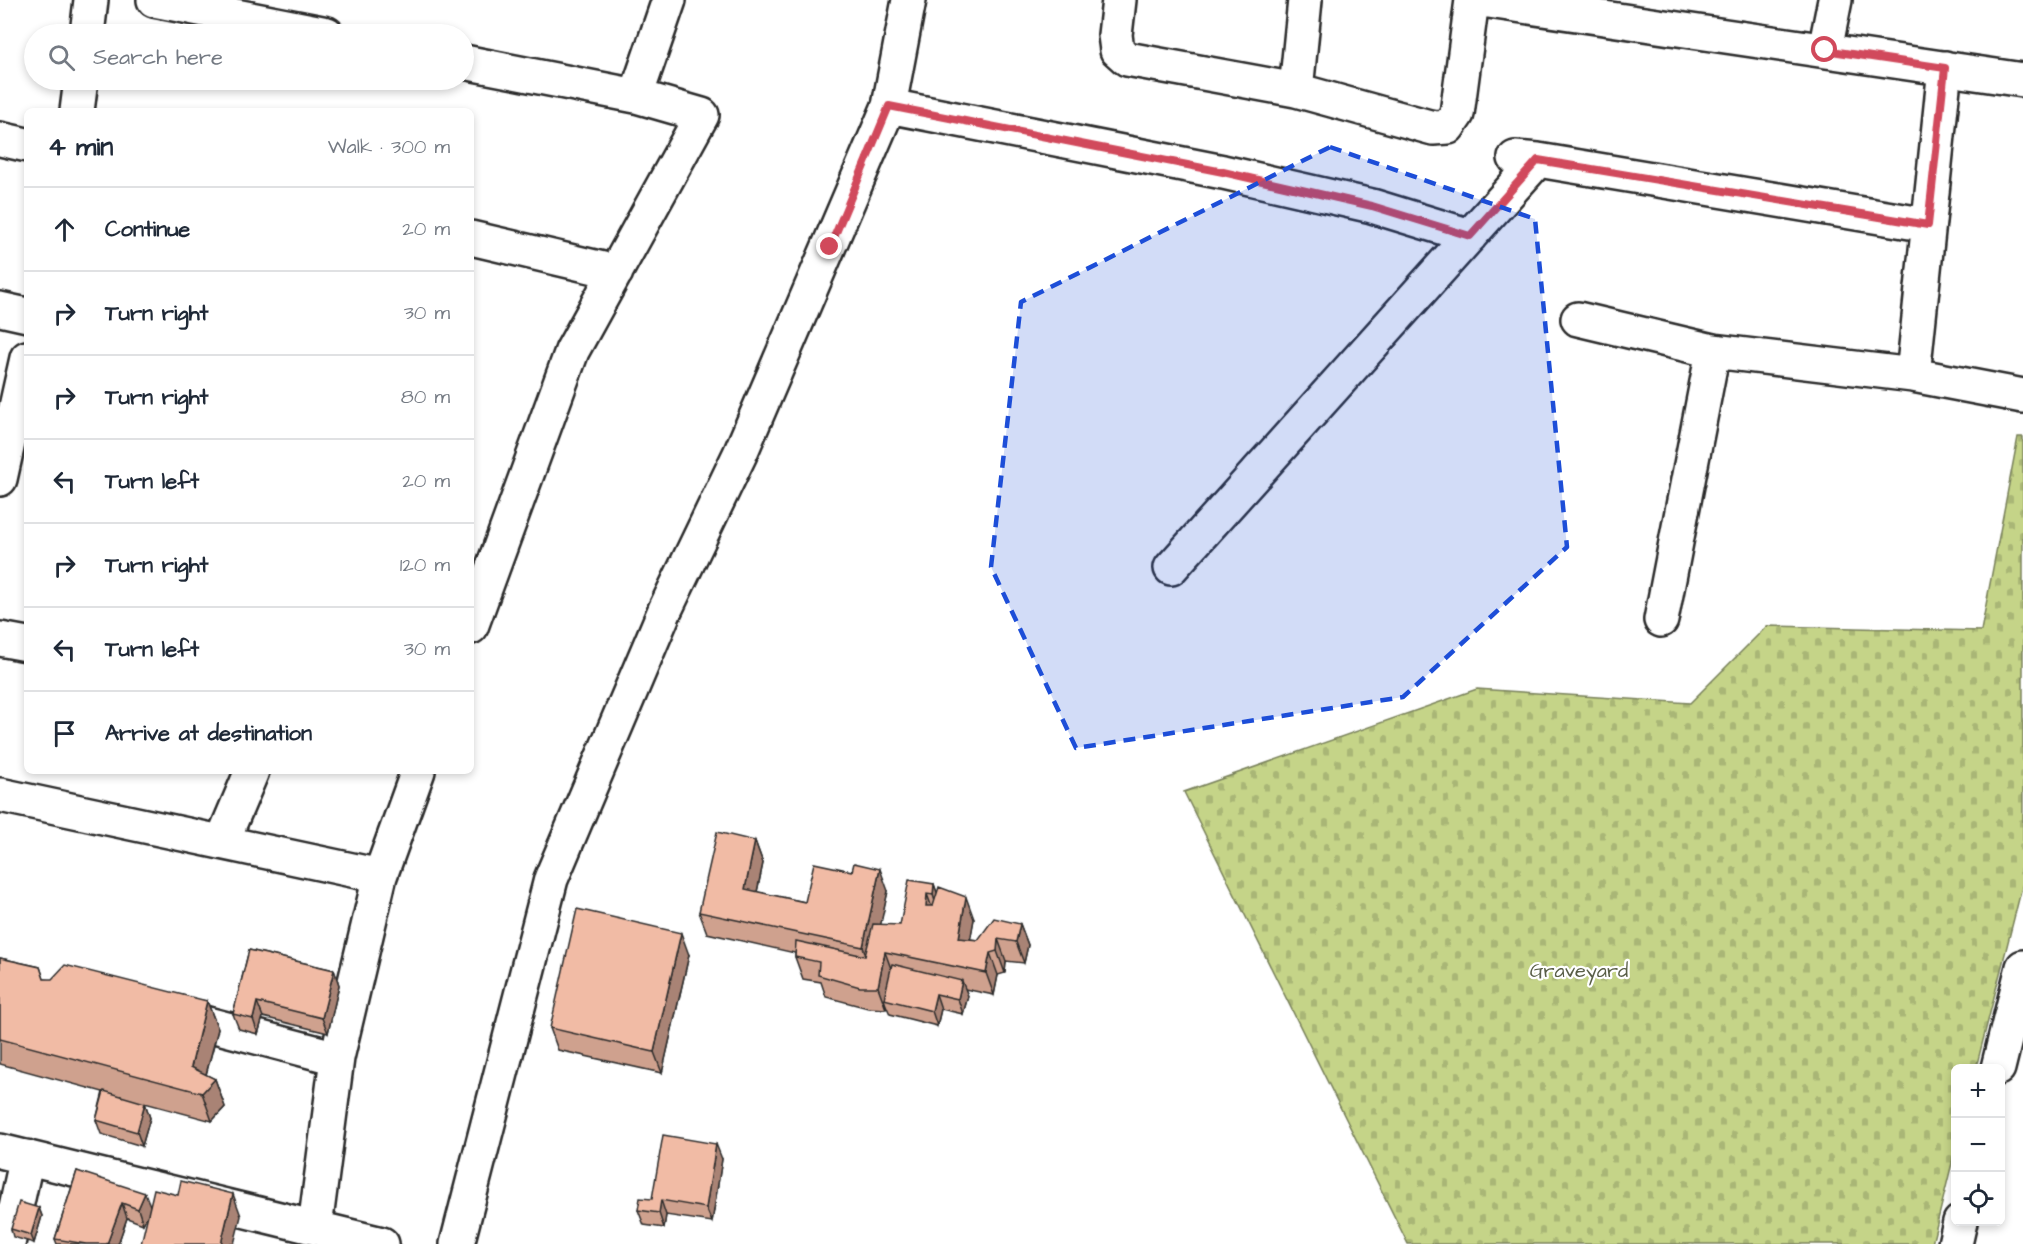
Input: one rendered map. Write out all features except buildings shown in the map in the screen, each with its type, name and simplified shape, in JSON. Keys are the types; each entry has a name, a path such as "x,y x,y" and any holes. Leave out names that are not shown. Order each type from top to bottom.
{"street":[{"path":"88,24 91,0"},
{"path":"153,0 276,24"},
{"path":"636,96 669,0"},
{"path":"456,1244 551,879 665,610 740,454 889,106 909,0"},
{"path":"1119,0 1115,35 1117,50 1127,59 1296,90 1433,128 1448,127 1458,114 1472,0"},
{"path":"1296,90 1305,0"},
{"path":"1482,0 1640,11 1825,50 2023,80"},
{"path":"1825,50 1834,0"},
{"path":"474,64 636,96 702,115 572,351 474,619"},
{"path":"1913,375 1945,68"},
{"path":"77,108 80,90"},
{"path":"889,106 1234,175 1372,206 1470,236"},
{"path":"0,139 24,144"},
{"path":"1171,568 1470,236 1524,159 1928,225"},
{"path":"474,240 616,272"},
{"path":"0,309 24,314"},
{"path":"1578,319 1713,351 1913,375 2023,396"},
{"path":"1661,620 1713,351"},
{"path":"10,473 24,378"},
{"path":"0,639 24,643"},
{"path":"222,842 251,774"},
{"path":"315,1227 337,1058 380,876 417,774"},
{"path":"0,795 380,876"},
{"path":"1999,1064 2023,967"},
{"path":"146,1008 337,1058"},
{"path":"8,1244 13,1154 382,1244"},
{"path":"1955,1244 1959,1226"}],"highlighted area":[{"path":"1330,147 1535,219 1567,547 1403,697 1076,748 991,567 1021,302"}],"green space":[{"name":"Graveyard","path":"2018,437 2023,437 2023,883 1977,1064 1951,1064 1951,1167 1932,1244 1408,1244 1184,792 1477,689 1690,703 1767,626 1981,631"}],"route":[{"path":"830,247 889,106 1223,172 1372,206 1470,236 1538,160 1928,225 1945,68 1825,50"}]}
